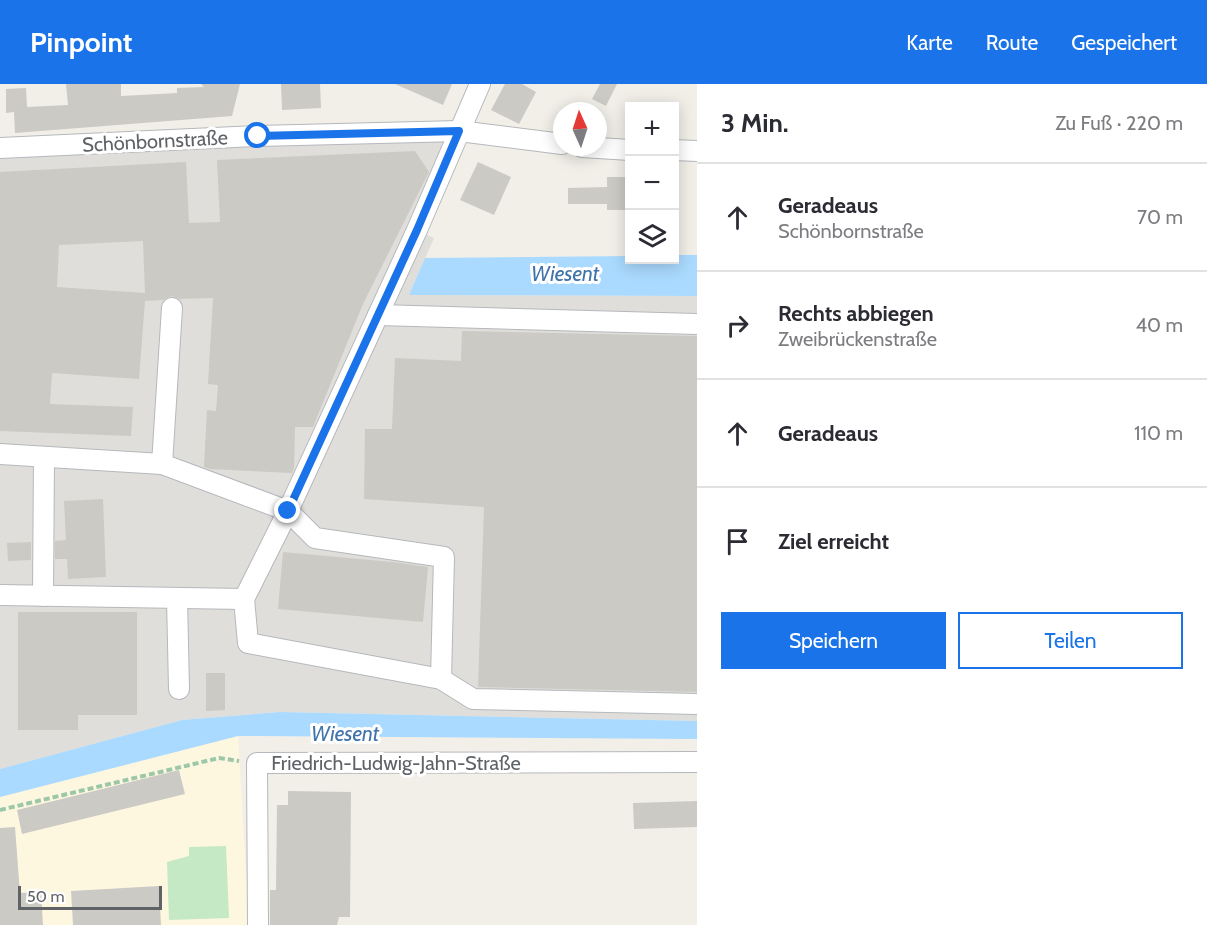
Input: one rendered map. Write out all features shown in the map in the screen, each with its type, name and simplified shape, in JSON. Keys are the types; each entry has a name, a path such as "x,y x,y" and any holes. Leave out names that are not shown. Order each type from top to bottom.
{"street":[{"path":"480,84 417,230 288,511 243,599 248,643 441,679 473,699 697,704"},
{"name":"Schönbornstraße","path":"0,148 258,136 459,131 553,143"},
{"path":"607,149 625,150"},
{"path":"679,150 697,151"},
{"path":"162,464 172,308"},
{"path":"378,315 697,324"},
{"path":"0,454 162,464 288,511 315,538 444,557 441,679"},
{"path":"44,457 44,596"},
{"path":"0,595 243,599"},
{"path":"177,598 179,689"},
{"name":"Friedrich-Ludwig-Jahn-Straße","path":"258,925 257,763 697,762"}],"path":[{"path":"0,810 219,758 257,763"}],"shaded area":[{"path":"447,138 407,226 434,238 409,295 697,296 697,721 280,712 182,720 0,769 0,158"},
{"path":"238,736 249,925 0,925 0,797"}],"green space":[{"path":"226,846 229,918 169,920 167,862 189,856 189,847"}],"water":[{"name":"Wiesent","path":"679,255 697,255 697,296 409,295 425,258 625,256 625,264 679,264"},
{"name":"Wiesent","path":"280,712 697,721 697,739 238,736 0,797 0,769 182,720"}],"building":[{"path":"66,84 121,84 121,96 177,93 177,88 204,87 201,84 240,84 232,116 15,133 14,112 6,113 6,89 26,88 27,107 68,105"},
{"path":"281,84 320,84 321,108 282,110"},
{"path":"395,84 452,84 443,105"},
{"path":"505,84 522,84 536,92 519,124 491,110"},
{"path":"600,84 617,84 607,104 607,102 592,99"},
{"path":"415,151 429,172 363,304 313,427 295,427 292,473 204,467 207,410 216,411 218,385 208,384 213,298 180,299 172,296 163,300 145,301 139,379 52,373 50,404 133,407 131,436 0,431 0,172 186,162 189,223 220,222 217,160","holes":["143,241 145,293 57,287 59,245"]},
{"path":"478,162 511,177 494,215 460,200"},
{"path":"607,177 625,177 625,210 607,210 607,204 568,204 568,188 607,187"},
{"path":"462,331 697,336 697,692 478,687 484,507 364,499 365,429 392,429 395,358 461,361"},
{"path":"103,499 106,577 68,579 67,559 55,559 55,541 66,540 64,501"},
{"path":"31,542 31,560 8,561 7,543"},
{"path":"283,552 428,567 423,622 278,609"},
{"path":"18,612 137,612 137,715 78,715 78,730 18,730"},
{"path":"206,673 225,673 225,710 206,711"},
{"path":"179,770 185,794 22,834 17,810"},
{"path":"288,791 351,792 350,917 339,917 337,925 270,925 270,890 276,890 277,805 288,805"},
{"path":"697,801 697,827 634,829 633,803"},
{"path":"15,827 20,893 41,892 43,925 0,925 0,828"},
{"path":"159,886 161,925 73,925 71,891"}],"route":[{"path":"258,136 459,131 417,230 288,511"}]}
